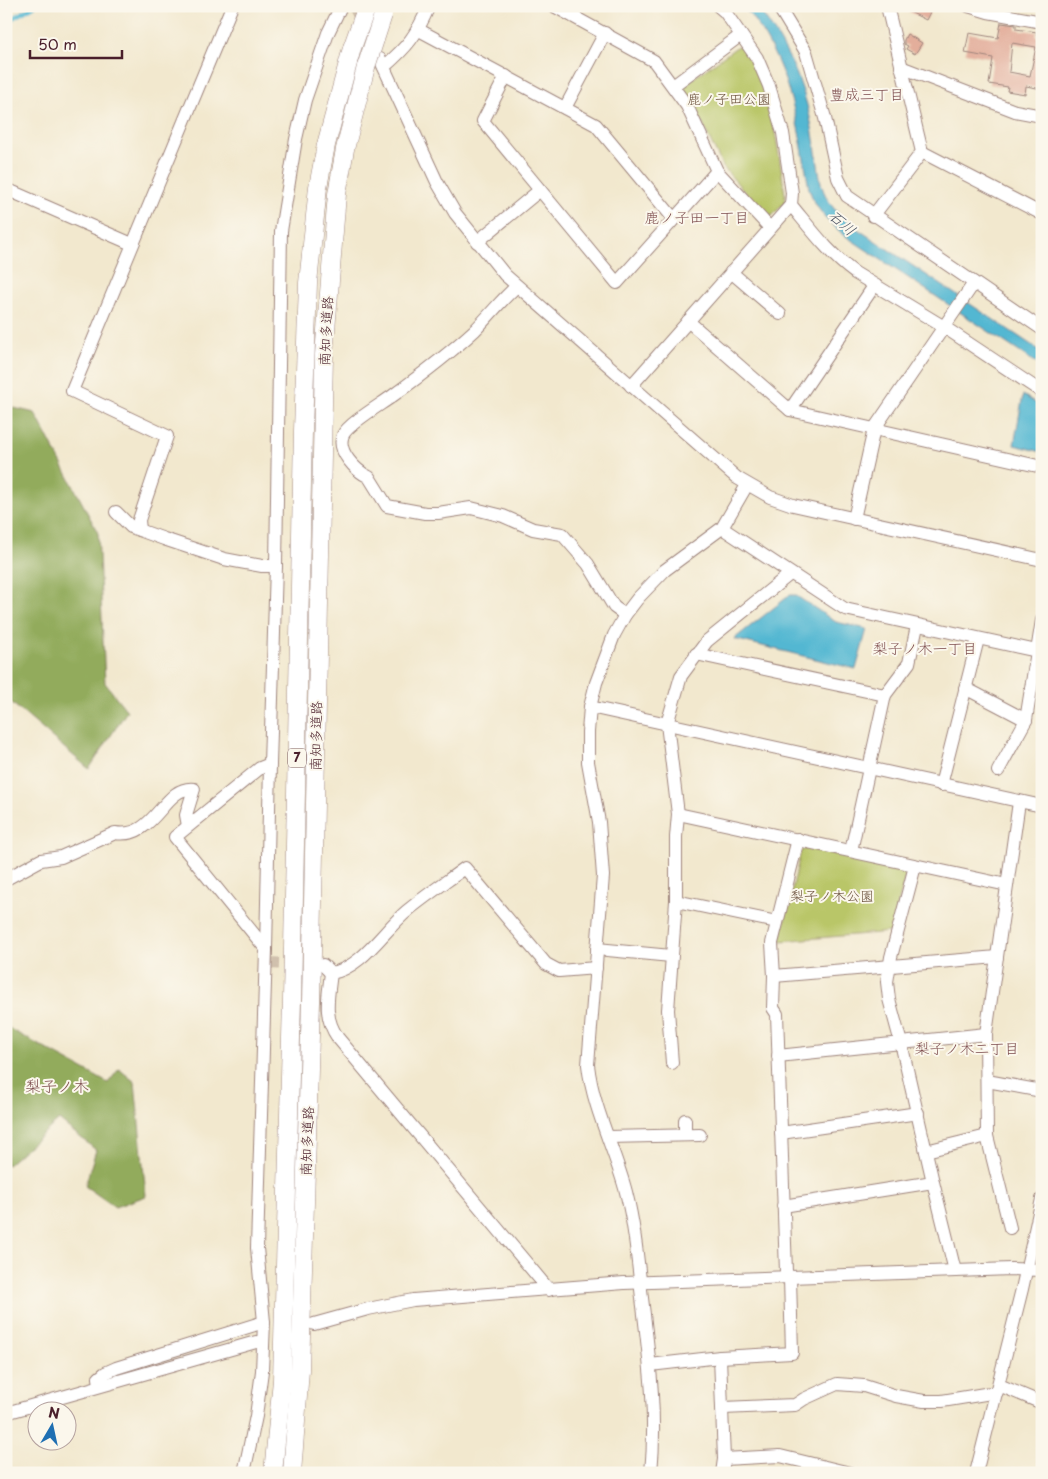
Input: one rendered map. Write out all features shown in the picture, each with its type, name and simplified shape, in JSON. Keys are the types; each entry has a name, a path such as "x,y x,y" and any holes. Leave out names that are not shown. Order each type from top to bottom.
{"highway":[{"name":"南知多道路","path":"273,1473 282,1380 308,283 318,186 326,144 352,48 367,6"},
{"name":"南知多道路","path":"292,1473 300,1370 311,982 324,355 336,194 345,149 377,64 385,11"}],"street":[{"path":"140,530 140,520 167,436 72,391 232,6"},
{"path":"244,1473 256,1416 262,1371 264,1322 257,1248 276,566 281,232 296,139 305,100 328,33 341,6"},
{"path":"428,6 419,30 405,48 377,64 437,182 455,213 505,275 517,286 747,485 770,497 792,505 1042,560"},
{"path":"554,6 654,61 687,106 717,171 770,228"},
{"path":"631,386 791,205 792,193 782,133 769,86 758,58 725,12 718,6"},
{"path":"778,6 806,52 825,118 838,178 846,196 1042,329"},
{"path":"887,6 922,152 1042,214"},
{"path":"968,6 988,12 1042,22"},
{"path":"419,30 596,125 674,219"},
{"path":"565,108 605,33"},
{"path":"673,86 741,35"},
{"path":"901,67 1015,111 1042,116"},
{"path":"506,76 483,121 618,283 717,171"},
{"path":"873,216 922,152"},
{"path":"6,189 132,244"},
{"path":"477,242 540,190"},
{"path":"791,205 845,266 874,286 946,325 1042,392"},
{"path":"731,272 780,314"},
{"path":"854,518 874,429 974,283"},
{"path":"517,286 443,359 361,418 343,434 342,446 344,452 369,477 387,506 425,513 471,508 503,516 533,529 562,534 588,564 614,607 625,615"},
{"path":"790,410 874,286"},
{"path":"688,321 790,410 1042,467"},
{"path":"651,1473 653,1441 650,1365 630,1212 620,1173 594,1094 588,1065 602,901 602,858 599,822 588,762 590,707 605,655 625,615 650,584 665,570 722,528 747,485"},
{"path":"116,512 131,527 224,559 262,566 276,566"},
{"path":"722,528 845,609 1036,651"},
{"path":"672,1063 668,1010 676,901 678,814 667,724 681,676 696,654 707,641 790,574"},
{"path":"998,771 1026,720 1042,620"},
{"path":"851,851 885,695 909,663 917,626"},
{"path":"941,785 978,639"},
{"path":"696,654 885,695"},
{"path":"965,688 1026,720"},
{"path":"590,707 1042,806"},
{"path":"266,949 175,837 260,768 270,764"},
{"path":"6,879 41,860 61,857 116,833 125,835 142,829 175,795 186,788 194,789 186,816 188,826"},
{"path":"1010,1228 987,1136 986,1034 1019,802"},
{"path":"678,814 914,866 1007,884"},
{"path":"650,1365 720,1357 792,1354 790,1278 786,1272 777,1014 773,1008 772,943 798,839"},
{"path":"914,866 887,982 889,999 956,1271"},
{"path":"549,1290 331,1029 328,1020 327,969 341,972 367,952 406,912 465,868 546,964 559,971 596,968"},
{"path":"676,901 777,922"},
{"path":"597,949 671,956"},
{"path":"774,976 997,957"},
{"path":"778,1056 986,1034"},
{"path":"987,1081 1042,1091"},
{"path":"781,1133 918,1113"},
{"path":"685,1120 685,1135"},
{"path":"608,1137 700,1135"},
{"path":"926,1151 987,1136"},
{"path":"784,1206 933,1182"},
{"path":"976,1473 1027,1268 1042,1199"},
{"path":"314,1324 368,1309 413,1300 640,1283 1027,1268 1042,1270"},
{"path":"100,1385 99,1378 116,1368 264,1322"},
{"path":"6,1413 256,1342"},
{"path":"720,1357 724,1459 722,1473"},
{"path":"723,1408 795,1405 837,1384 864,1386 896,1396 924,1401 942,1401 998,1388 1042,1403"},
{"path":"724,1459 780,1456 850,1473"}],"green space":[{"name":"鹿ノ子田公園","path":"738,46 743,47 761,81 776,137 785,202 772,216 765,215 723,167 694,106 682,90 684,85"},
{"path":"6,406 35,413 98,533 105,683 127,711 89,769 6,698"},
{"name":"梨子ノ木公園","path":"807,848 903,869 906,873 891,932 780,941 801,851"},
{"path":"6,1027 108,1083 119,1069 135,1082 146,1196 115,1207 85,1186 96,1150 59,1120 6,1166"}],"water":[{"name":"石川","path":"743,6 757,6 780,41 795,70 810,118 821,183 833,207 853,226 1042,352 1042,367 847,237 824,216 809,189 801,140 781,70 759,27"},
{"path":"1023,395 1042,407 1042,452 1014,445"},
{"path":"790,595 795,595 836,622 867,629 856,669 734,639"}],"building":[{"path":"898,6 933,6 926,20"},
{"path":"1001,23 1016,25 1016,29 1037,32 1036,36 1042,37 1042,89 1026,86 1025,94 1007,91 1008,87 989,84 993,58 965,53 969,33 998,38","holes":["1012,43 1036,47 1030,76 1009,72"]},
{"path":"907,34 922,43 915,54 906,49 908,46 904,44"}],"waterway":[{"path":"6,22 34,6"}],"tunnel":[{"path":"354,6 363,25"},
{"path":"267,963 319,965"}],"district":[{"name":"豊成三丁目","path":"867,95"},
{"name":"鹿ノ子田一丁目","path":"697,218"},
{"name":"梨子ノ木一丁目","path":"925,649"},
{"name":"梨子ノ木二丁目","path":"967,1049"},
{"name":"梨子ノ木","path":"57,1086"}]}
